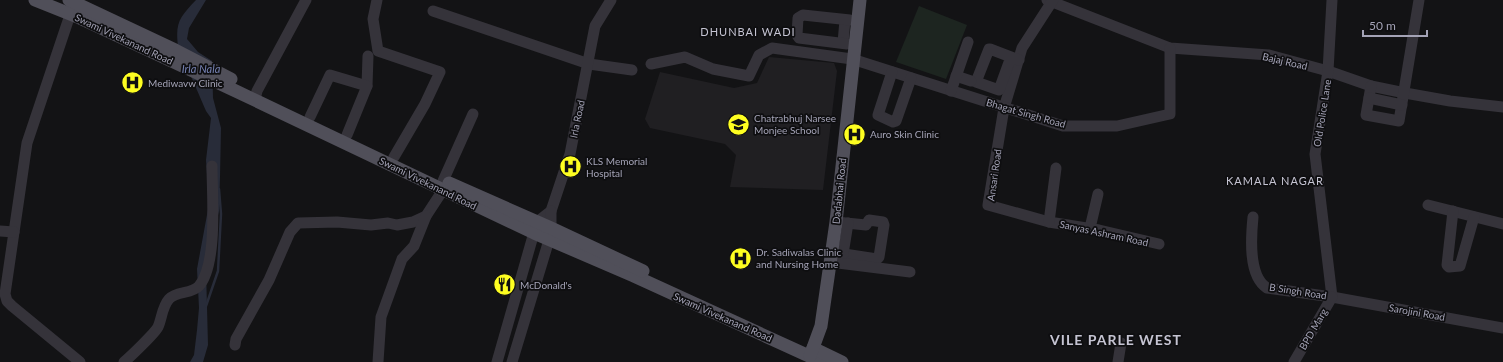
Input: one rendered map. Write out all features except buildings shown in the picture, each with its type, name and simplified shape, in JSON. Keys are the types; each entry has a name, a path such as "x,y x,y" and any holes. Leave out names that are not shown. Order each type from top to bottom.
{"main road":[{"name":"Swami Vivekanand Road","path":"35,0 71,5 175,50 222,79 256,96 822,362"},
{"name":"Dadabhai Road","path":"807,355 821,326 842,222 849,59 845,43 852,0"},
{"name":"Dadabhai Road","path":"807,355 816,325 849,59 860,0"},
{"name":"Swami Vivekanand Road","path":"71,5 180,65 222,79"},
{"name":"Swami Vivekanand Road","path":"256,96 310,117 348,135 394,157 443,185"},
{"name":"Swami Vivekanand Road","path":"807,355 842,362"}],"street":[{"path":"256,96 306,0"},
{"path":"377,0 373,19 378,51 440,72 425,104 394,157"},
{"name":"Irla Road","path":"551,211 570,154 589,64 595,26 611,0"},
{"name":"Old Police Lane","path":"1332,0 1328,71 1315,154 1332,297"},
{"path":"1371,86 1366,115 1396,122 1399,121 1405,93 1419,0"},
{"path":"1004,108 1009,75 1015,58 1051,1"},
{"name":"Bajaj Road","path":"1051,1 1170,48 1269,55 1328,71 1371,86 1450,101 1503,107"},
{"path":"71,5 27,143 14,232 5,264 5,294 7,301 80,362"},
{"path":"432,11 589,64 632,70"},
{"path":"845,43 799,38 798,18 803,15 848,20"},
{"path":"951,91 968,42"},
{"path":"966,96 983,47"},
{"name":"Bhagat Singh Road","path":"651,64 685,57 713,69 749,76 759,55 772,48 849,59 1063,126 1117,126 1170,114 1170,48"},
{"path":"1009,75 999,90 976,82 988,50 990,49 1015,58"},
{"path":"348,135 367,86 368,56"},
{"path":"310,117 330,75 367,86"},
{"path":"956,76 971,81"},
{"path":"982,101 987,87"},
{"path":"1369,98 1402,105"},
{"name":"Ansari Road","path":"1004,108 988,205 1049,222"},
{"path":"378,362 380,317 402,260 414,246 426,216 443,185 473,114"},
{"path":"124,362 154,333 158,327 165,305 170,297 196,289 201,284 208,267 212,244 212,166"},
{"path":"1049,222 1056,168"},
{"path":"1090,228 1098,194"},
{"path":"1428,205 1453,213 1503,224"},
{"path":"497,362 535,227 551,211"},
{"path":"512,362 550,234 551,211"},
{"path":"1453,213 1447,265 1449,267 1460,266 1474,218"},
{"path":"235,345 236,339 269,280 290,232 298,223 337,222 371,225 388,223 397,225 413,222 426,216"},
{"name":"B Singh Road","path":"1253,217 1250,243 1253,260 1261,284 1267,288 1332,297"},
{"path":"842,222 866,225 869,220 884,223 879,257 873,263"},
{"name":"Sanyas Ashram Road","path":"1049,222 1090,228 1159,244"},
{"path":"0,231 14,232"},
{"path":"835,256 910,272"},
{"name":"Sarojini Road","path":"1332,297 1503,328"},
{"name":"BPD Marg","path":"1294,362 1332,297"},
{"path":"1118,362 1121,343"}],"shaded area":[{"path":"919,6 967,25 946,79 896,62"},
{"name":"Chatrabhuj Narsee Monjee School","path":"769,57 834,63 837,71 823,190 730,187 736,155 725,144 650,128 645,119 660,72 734,88 757,83"}],"water":[{"name":"Irla Nala","path":"196,0 206,0 189,28 187,39 198,52 212,61 213,98 221,128 219,211 206,269 208,345 203,362 190,362 194,355 199,308 197,269 209,204 206,160 211,118 206,111 178,46 177,38 178,25 182,16"}],"waterway":[{"name":"Irla Nala","path":"206,306 218,271 221,214 219,189"}],"place":[{"name":"Mediwavw Clinic","path":"133,83"},
{"name":"Chatrabhuj Narsee Monjee School","path":"739,124"},
{"name":"Auro Skin Clinic","path":"855,134"},
{"name":"KLS Memorial Hospital","path":"570,167"},
{"name":"Dr. Sadiwalas Clinic and Nursing Home","path":"741,258"},
{"name":"McDonald's","path":"505,285"}],"district":[{"name":"DHUNBAI WADI","path":"748,32"},
{"name":"KAMALA NAGAR","path":"1275,181"},
{"name":"VILE PARLE WEST","path":"1116,340"}]}
